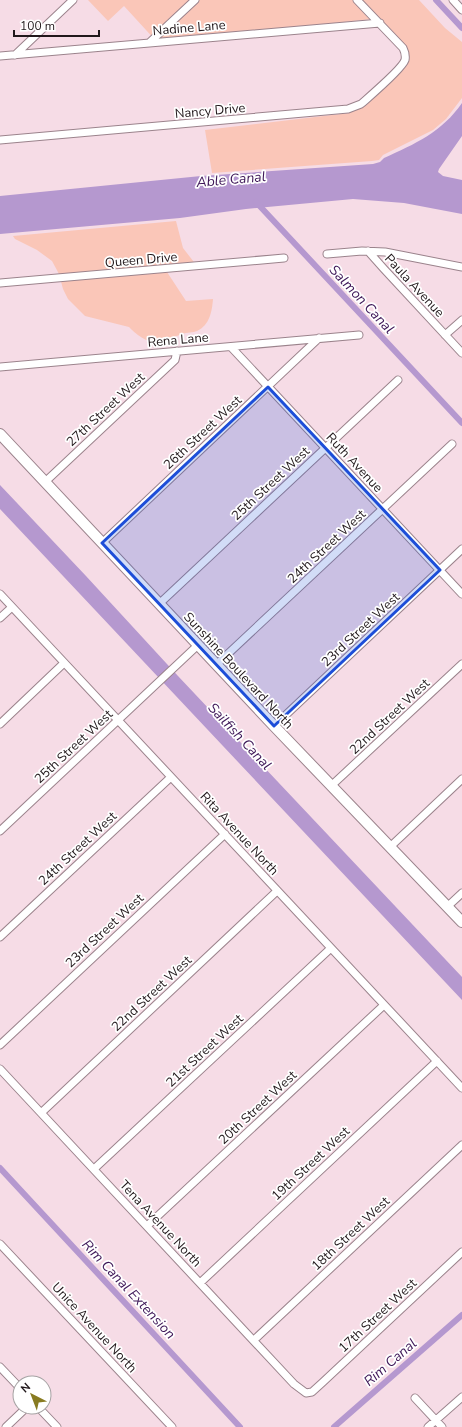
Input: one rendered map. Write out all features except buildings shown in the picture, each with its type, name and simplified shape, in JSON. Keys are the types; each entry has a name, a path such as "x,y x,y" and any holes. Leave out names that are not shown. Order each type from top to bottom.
{"street":[{"path":"15,55 73,0"},
{"path":"149,43 195,0"},
{"path":"357,0 380,23"},
{"path":"452,0 462,10"},
{"name":"Nadine Lane","path":"0,56 380,23"},
{"name":"Nancy Drive","path":"0,140 348,109 361,104 405,61 406,54 403,48 380,23"},
{"path":"327,254 368,251 385,252 462,267"},
{"name":"Paula Avenue","path":"368,251 462,352"},
{"name":"Queen Drive","path":"0,283 284,258"},
{"path":"446,335 462,320"},
{"name":"Rena Lane","path":"0,368 359,335"},
{"name":"26th Street West","path":"102,543 319,338"},
{"name":"Ruth Avenue","path":"231,346 462,594"},
{"name":"27th Street West","path":"45,482 175,360 177,352"},
{"name":"25th Street West","path":"159,604 398,380"},
{"name":"Sunshine Boulevard North","path":"0,434 216,665 462,922"},
{"name":"24th Street West","path":"216,665 452,444"},
{"name":"23rd Street West","path":"274,726 462,549"},
{"name":"Rita Avenue North","path":"0,594 462,1088"},
{"path":"0,618 12,607"},
{"name":"25th Street West","path":"0,831 198,645"},
{"path":"0,724 64,663"},
{"name":"22nd Street West","path":"332,786 462,664"},
{"name":"24th Street West","path":"0,937 171,777"},
{"path":"390,846 462,778"},
{"name":"23rd Street West","path":"0,1044 225,834"},
{"name":"22nd Street West","path":"41,1113 278,891"},
{"path":"447,907 462,893"},
{"name":"21st Street West","path":"94,1169 331,948"},
{"name":"20th Street West","path":"147,1226 384,1004"},
{"name":"19th Street West","path":"200,1283 437,1061"},
{"name":"Tena Avenue North","path":"0,1069 294,1384 306,1392"},
{"name":"18th Street West","path":"254,1340 462,1145"},
{"name":"Unice Avenue North","path":"0,1244 172,1427"},
{"name":"17th Street West","path":"306,1392 312,1392 324,1382 462,1252"},
{"path":"0,1367 12,1380"},
{"path":"428,1427 462,1397"},
{"path":"415,1398 442,1427"},
{"path":"6,1427 19,1415"},
{"path":"46,1415 57,1427"}],"highlighted area":[{"path":"268,387 440,570 274,726 102,543"}],"shaded area":[{"path":"88,0 419,0 445,28 462,42 462,98 446,119 433,130 383,155 379,160 212,173 205,130 349,113 410,58 372,19 157,42 124,6 108,21"},
{"path":"176,221 183,248 197,266 167,272 186,301 213,299 213,304 208,321 201,328 195,332 184,333 159,343 151,342 142,338 129,327 85,316 68,299 63,289 59,274 52,261 37,250 15,239 13,236"}],"water":[{"name":"Able Canal","path":"462,103 462,136 438,172 443,176 462,180 462,214 404,203 353,199 246,209 180,218 0,234 0,196 201,176 373,164 380,162 384,158 427,136 446,122"},
{"path":"0,485 462,977 462,1000 0,509"}],"waterway":[{"path":"436,0 462,28"},
{"name":"Salmon Canal","path":"256,202 462,423"},
{"name":"Rim Canal Extension","path":"0,1168 240,1427"},
{"name":"Rim Canal","path":"334,1427 462,1315"}],"water label":[{"name":"Sailfish Canal","path":"240,736"}]}
